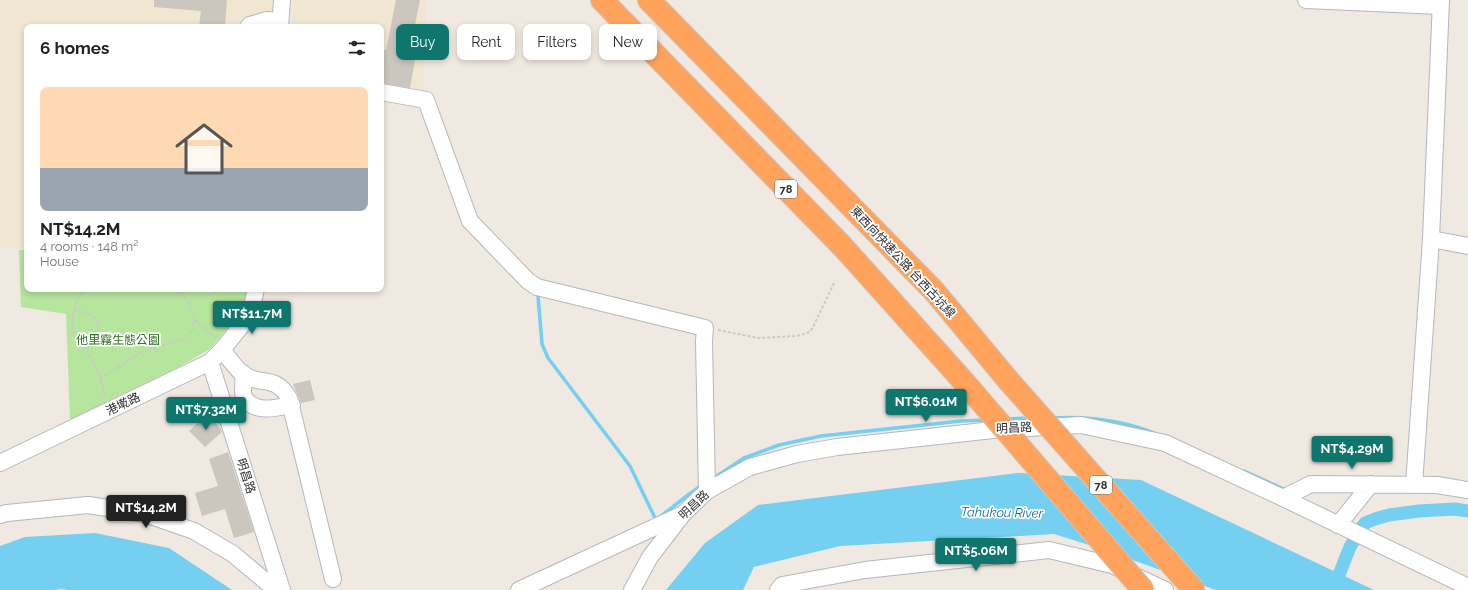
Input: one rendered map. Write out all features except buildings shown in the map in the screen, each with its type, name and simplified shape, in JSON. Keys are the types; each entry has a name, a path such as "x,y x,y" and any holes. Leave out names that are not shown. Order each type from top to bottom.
{"highway":[{"name":"78","path":"602,0 843,247 965,383 1143,590"},
{"name":"東西向快速公路 台西古坑線","path":"649,0 934,291 1008,380 1194,590"}],"street":[{"path":"253,24 267,20 280,24 282,0"},
{"path":"1306,0 1440,3 1431,239 1414,486"},
{"path":"384,93 426,100 470,221 528,281 537,287 705,328 707,491"},
{"path":"1431,239 1468,246"},
{"name":"港墘路","path":"0,463 210,362 223,349 250,315 255,292"},
{"path":"223,349 243,374 254,379 278,384 285,391 292,405 333,579"},
{"name":"明昌路","path":"210,362 282,590"},
{"path":"243,374 243,393 246,400 254,407 265,409 292,405"},
{"name":"明昌路","path":"632,590 650,557 683,514 707,491 750,467 797,454 837,448 993,430 1081,425 1165,443 1290,495 1345,529 1468,587"},
{"path":"1290,495 1311,484 1437,485 1468,490"},
{"path":"1345,529 1371,484"},
{"path":"0,515 88,505 145,514 194,531 220,546 233,554 276,590"},
{"path":"519,590 683,514"},
{"path":"778,590 782,585 865,570 1049,550 1112,565 1165,590"}],"path":[{"path":"705,328 759,338 797,336 810,332 835,281"},
{"path":"101,378 140,353 185,338 193,330 194,319 189,303 179,292"},
{"path":"81,293 74,309 72,334 85,350 101,378 104,393 104,413"},
{"path":"74,309 90,315 97,322 98,332 96,340 85,350"},
{"path":"194,319 223,349"}],"shaded area":[{"path":"0,0 272,0 270,24 24,24 24,248 0,248"},
{"path":"294,0 427,0 426,24 396,24 396,60 424,60 423,94 384,88 384,24 292,24"}],"green space":[{"name":"他里霧生態公園","path":"19,250 24,250 24,292 246,292 243,311 210,349 177,368 70,420 66,314 21,307"}],"water":[{"name":"Tahukou River","path":"1019,473 1141,480 1374,590 1216,590 1102,549 1054,534 840,546 754,567 743,590 666,590 705,543 758,505"},
{"path":"95,533 169,548 232,590 0,590 0,546 25,537"}],"waterway":[{"path":"538,296 542,344 548,358 630,466 656,520 702,485"},
{"path":"1006,419 1032,418"},
{"path":"1052,418 1091,418 1129,425 1154,433"},
{"path":"711,480 744,458 779,445 821,436 961,421 986,420"},
{"path":"1244,471 1288,491"},
{"path":"1333,590 1350,547 1365,523 1389,515 1419,511 1455,509 1468,511"}]}
